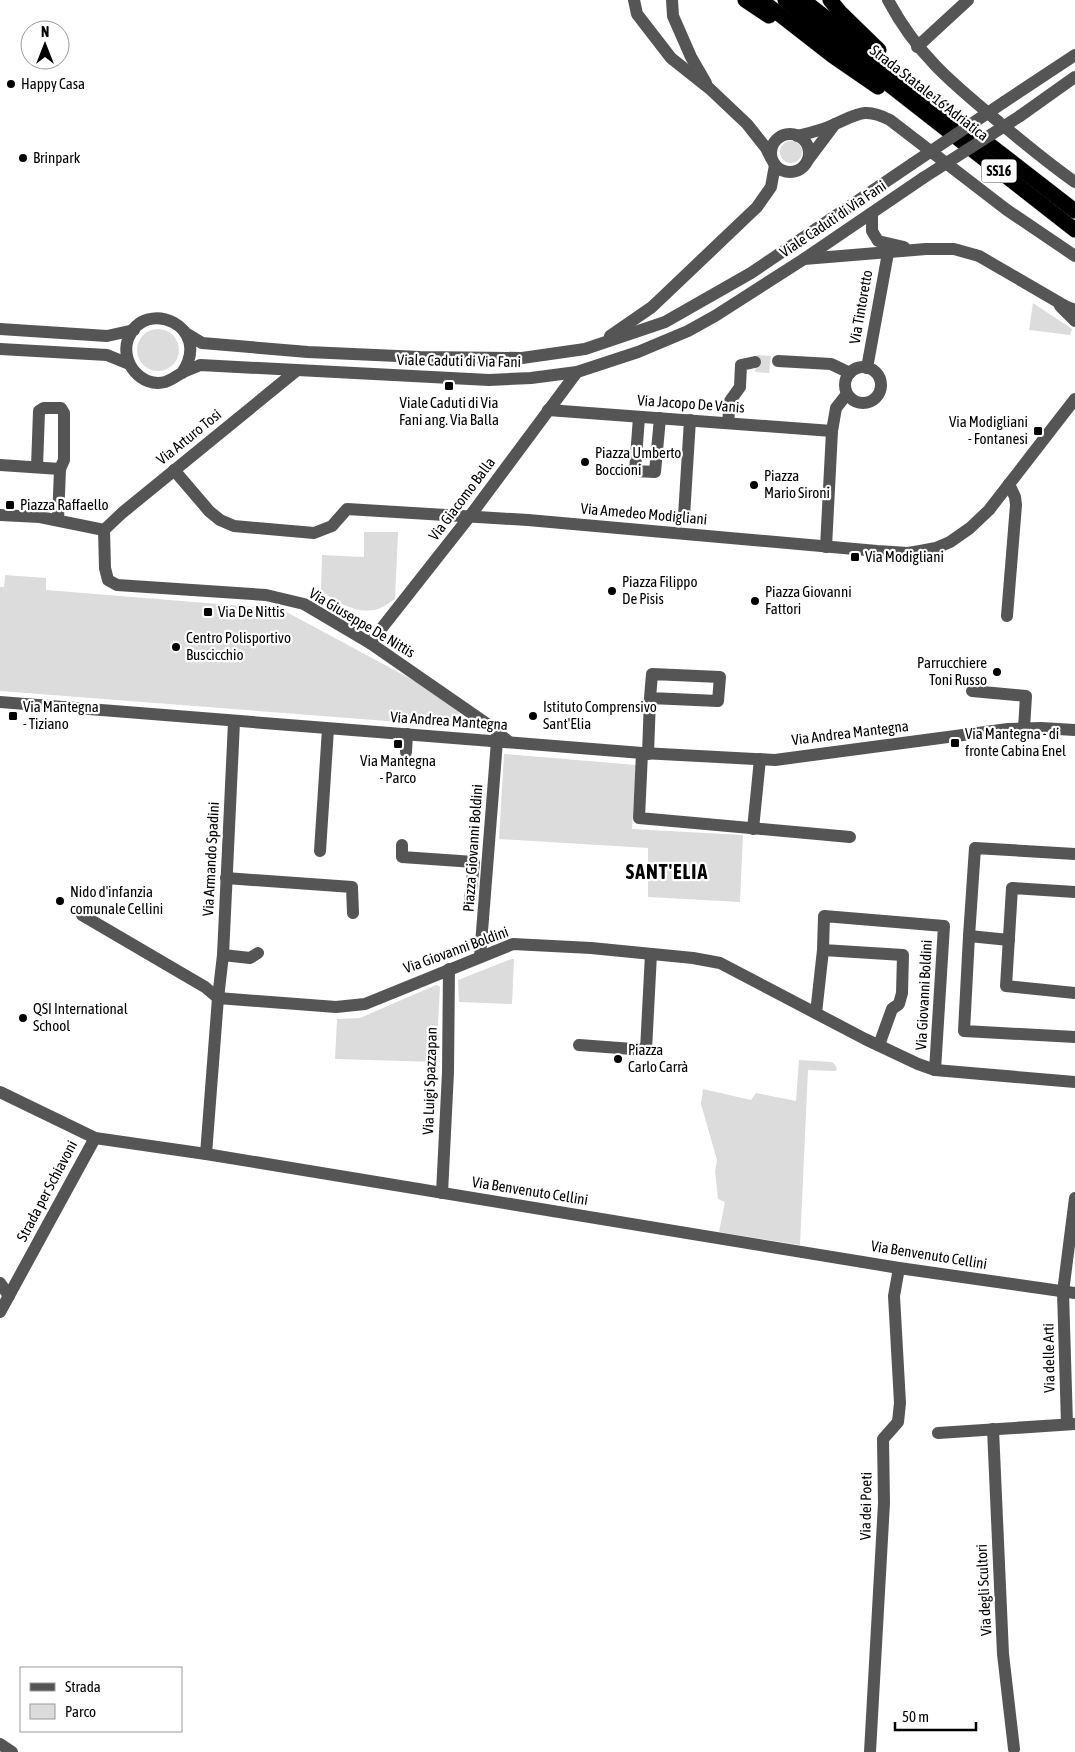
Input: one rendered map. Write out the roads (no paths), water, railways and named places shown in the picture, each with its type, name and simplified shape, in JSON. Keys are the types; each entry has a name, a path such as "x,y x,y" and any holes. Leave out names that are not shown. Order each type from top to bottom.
{"highway":[{"path":"745,0 884,90 928,106"},
{"path":"761,0 833,56"},
{"name":"Strada Statale 16 Adriatica","path":"786,0 878,76 928,106 1075,212"},
{"name":"Strada Statale 16 Adriatica","path":"802,0 898,75 928,106 1075,230"},
{"path":"830,0 928,106"}],"street":[{"path":"634,0 637,14 671,58 710,89 747,124 766,148 779,169 790,173 801,169 835,124"},
{"path":"672,0 673,16 692,57 710,89"},
{"path":"888,0 901,25 917,47 938,70 962,92 1075,182"},
{"path":"917,47 968,0"},
{"name":"Viale Caduti di Via Fani","path":"0,329 107,336 134,330 148,320 163,318 173,321 187,334 202,343 308,352 522,358 585,349 665,322 751,273 1075,55"},
{"name":"Viale Caduti di Via Fani","path":"0,349 107,355 129,364 135,373 143,379 153,382 164,382 174,379 200,365 489,380 530,378 577,372 638,352 688,331 715,316 1020,116 1075,77"},
{"path":"797,136 817,131 862,112 879,114 890,120 1006,210 1075,256"},
{"path":"747,124 764,133 802,138 808,148 808,160"},
{"path":"599,344 652,307 757,207 771,187 773,145 782,136"},
{"path":"872,213 872,231 878,242 894,246 926,249 954,249 979,256 1075,310"},
{"path":"804,258 926,249"},
{"name":"Via Tintoretto","path":"867,368 888,253"},
{"path":"1055,300 1075,322"},
{"path":"129,364 126,346 134,330"},
{"path":"182,373 188,364 191,354 187,334"},
{"path":"778,361 831,364 850,373"},
{"path":"728,423 730,401 740,388 741,365 755,362"},
{"path":"861,367 867,368 880,378 881,390 869,403 863,404 852,400 847,394 845,387 846,379 850,373 861,367"},
{"name":"Via Arturo Tosi","path":"104,530 122,513 296,371"},
{"name":"Via Giacomo Balla","path":"370,643 470,516 577,372"},
{"path":"826,547 832,431 836,408 847,394"},
{"name":"Via Amedeo Modigliani","path":"174,470 209,511 220,520 234,526 314,533 332,526 347,509 470,516 908,553 936,548 950,542 970,528 989,510 1075,399"},
{"path":"37,467 39,411 44,408 61,408 64,413 64,460 60,469 58,520"},
{"name":"Via Jacopo De Vanis","path":"548,410 832,431"},
{"path":"639,417 635,471 655,472 660,418"},
{"path":"684,516 690,420"},
{"path":"0,465 60,469"},
{"path":"1007,616 1016,505 1015,497 1009,484"},
{"path":"0,515 40,517 104,530"},
{"name":"Via Giuseppe De Nittis","path":"104,530 105,568 108,580 117,585 266,596 304,604 370,643 490,726 503,742"},
{"path":"650,698 718,701 720,677 652,674 639,818 850,837"},
{"path":"972,691 1026,696 1024,728"},
{"name":"Via Andrea Mantegna","path":"0,702 645,753 775,760 1008,729 1075,730"},
{"name":"Via Armando Spadini","path":"206,1154 223,955 234,722"},
{"path":"320,851 328,729"},
{"path":"406,734 406,752"},
{"name":"Piazza Giovanni Boldini","path":"480,957 503,742"},
{"path":"753,829 760,759"},
{"path":"402,845 402,857 474,862 470,901"},
{"path":"1075,854 975,848 964,1031 1075,1037"},
{"path":"226,878 352,887 353,913"},
{"path":"1075,892 1012,888 1006,986 1075,993"},
{"path":"82,915 204,987 218,998"},
{"name":"Via Giovanni Boldini","path":"816,1013 823,950 824,916 944,926 936,1070"},
{"path":"969,936 1009,940"},
{"name":"Via Giovanni Boldini","path":"218,998 336,1007 364,1004 513,944 693,958 720,963 879,1045 918,1064 936,1070 1075,1082"},
{"name":"Via Giovanni Boldini","path":"823,950 903,955 902,993 899,1004 892,1008 879,1045"},
{"path":"223,955 250,958 258,953"},
{"path":"579,1045 646,1050 651,954"},
{"name":"Via Luigi Spazzapan","path":"442,1193 448,1072 449,969"},
{"name":"Via Benvenuto Cellini","path":"0,1092 95,1138 206,1154 899,1268 1069,1293"},
{"name":"Strada per Schiavoni","path":"0,1312 95,1138"},
{"name":"Via delle Arti","path":"1071,1424 1069,1293 1075,1198"},
{"name":"Via dei Poeti","path":"870,1752 884,1503 883,1439 898,1422 900,1403 894,1296 899,1268"},
{"path":"0,1283 8,1296"},
{"path":"938,1433 1071,1424"},
{"name":"Via degli Scultori","path":"993,1429 1003,1654 1014,1749"},
{"path":"0,1744 12,1752"}],"place":[{"name":"Happy Casa","path":"11,84"},
{"name":"Brinpark","path":"23,158"},
{"name":"Viale Caduti di Via Fani ang. Via Balla","path":"449,386"},
{"name":"Via Modigliani - Fontanesi","path":"1038,431"},
{"name":"Piazza Umberto Boccioni","path":"585,462"},
{"name":"Piazza Mario Sironi","path":"754,485"},
{"name":"Piazza Raffaello","path":"10,505"},
{"name":"Via Modigliani","path":"855,557"},
{"name":"Piazza Filippo De Pisis","path":"612,591"},
{"name":"Piazza Giovanni Fattori","path":"755,601"},
{"name":"Via De Nittis","path":"208,612"},
{"name":"Centro Polisportivo Buscicchio","path":"176,647"},
{"name":"Parrucchiere Toni Russo","path":"997,672"},
{"name":"Via Mantegna - Tiziano","path":"13,716"},
{"name":"Istituto Comprensivo Sant'Elia","path":"533,716"},
{"name":"Via Mantegna - di fronte Cabina Enel","path":"955,743"},
{"name":"Via Mantegna - Parco","path":"398,744"},
{"name":"Nido d'infanzia comunale Cellini","path":"60,901"},
{"name":"QSI International School","path":"23,1018"},
{"name":"Piazza Carlo Carrà","path":"618,1059"}],"district":[{"name":"SANT'ELIA","path":"667,872"}]}
